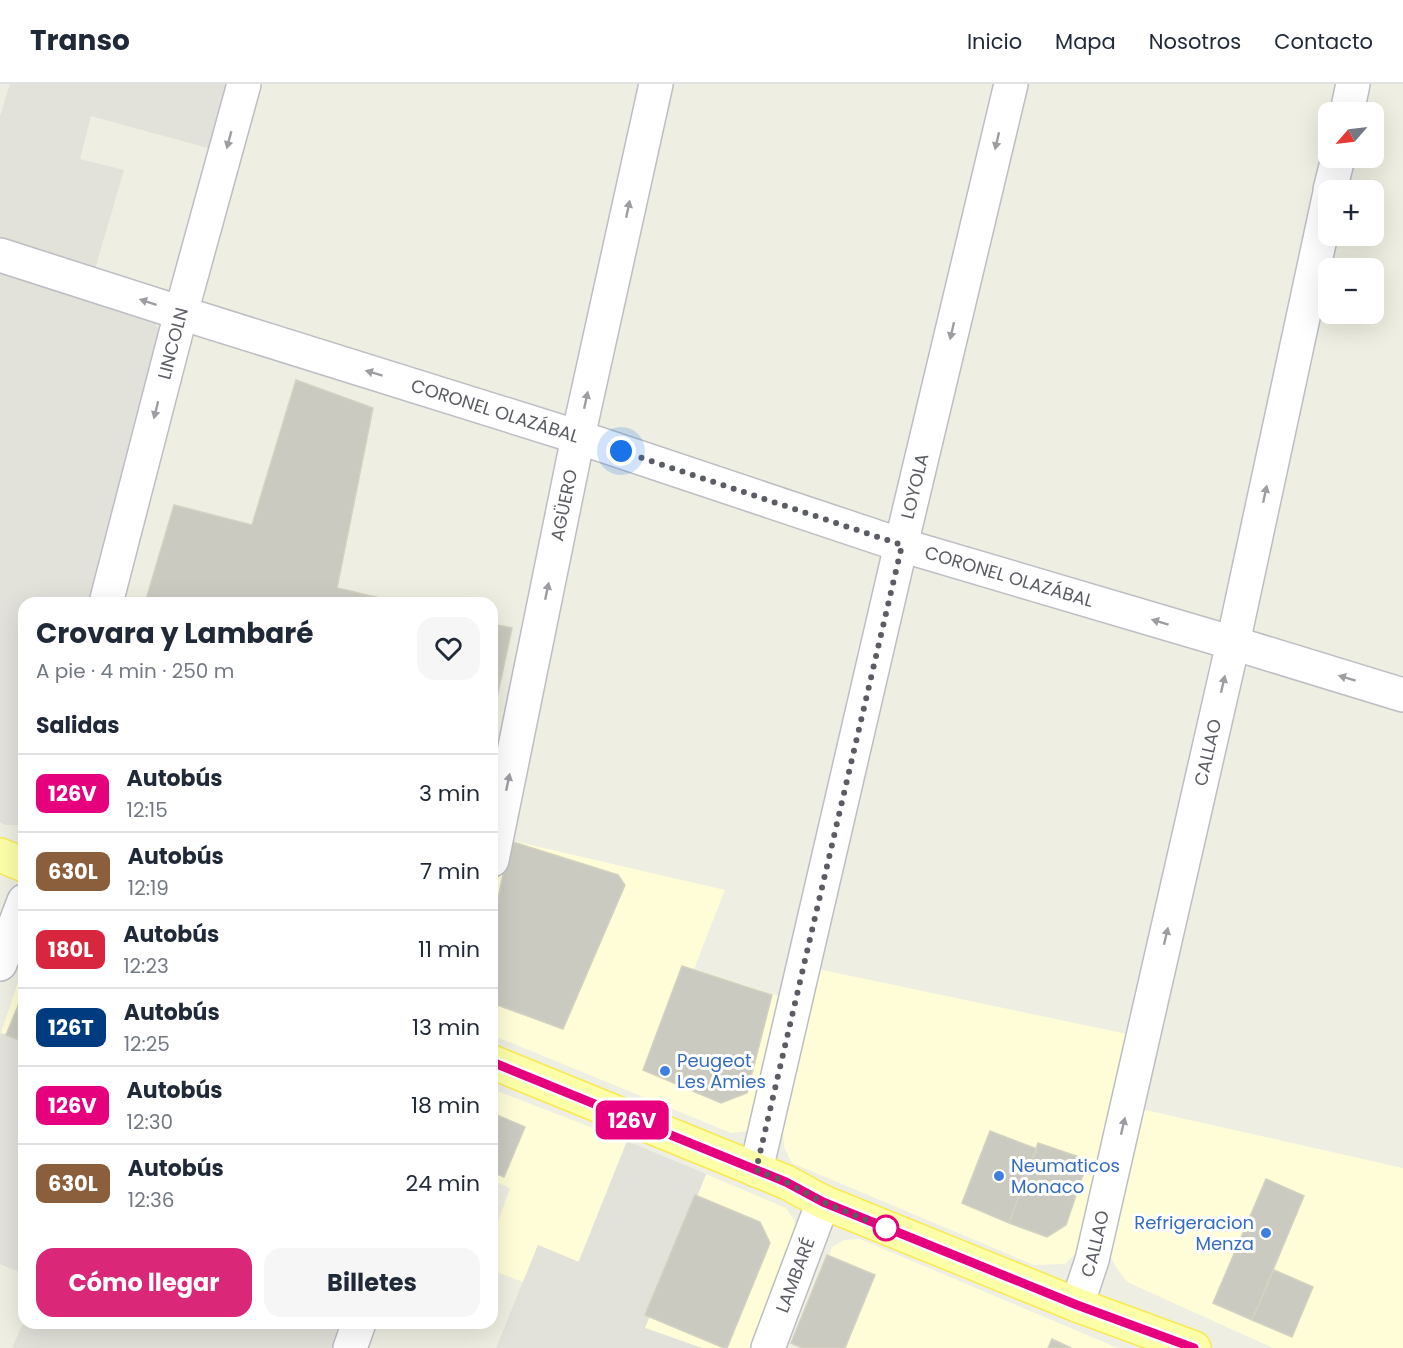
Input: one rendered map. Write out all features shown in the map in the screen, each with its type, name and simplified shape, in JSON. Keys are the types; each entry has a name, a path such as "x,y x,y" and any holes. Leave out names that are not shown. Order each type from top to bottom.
{"main road":[{"path":"0,855 18,862"},
{"path":"498,1064 786,1182 823,1202 1077,1305 1194,1348"}],"street":[{"name":"LINCOLN","path":"108,597 181,313 244,84"},
{"name":"AGÜERO","path":"498,830 578,437 656,84"},
{"name":"LOYOLA","path":"756,1170 1011,84"},
{"path":"1349,102 1353,84"},
{"name":"CALLAO","path":"1077,1305 1092,1260 1233,643 1318,246"},
{"name":"CORONEL OLAZÁBAL","path":"0,255 578,437 902,545 1403,695"},
{"path":"0,964 18,918"},
{"name":"LAMBARÉ","path":"768,1348 823,1202"},
{"path":"350,1348 357,1329"}],"shaded area":[{"path":"10,84 237,84 219,151 91,116 80,159 124,170 95,269 0,239 0,116"},
{"path":"0,270 140,314 155,322 162,337 96,597 18,597 18,825 5,825 0,822"},
{"path":"505,839 725,890 694,969 791,1000 748,1131 731,1133 498,1037 498,873"},
{"path":"818,969 1127,1034 1082,1247 1065,1264 1034,1265 792,1163 784,1147 783,1133"},
{"path":"18,983 18,1039 1,1033"},
{"path":"1,1033 18,1039 18,1272 0,1264"},
{"path":"498,1091 627,1141 578,1262 538,1245 523,1282 498,1272 498,1222 510,1188 498,1183"},
{"path":"1137,1108 1403,1168 1403,1348 1273,1348 1127,1282 1110,1256 1108,1242"},
{"path":"627,1141 706,1174 645,1328 702,1348 496,1348 538,1245 579,1262"},
{"path":"706,1174 786,1208 796,1223 798,1243 760,1348 702,1348 645,1328"},
{"path":"860,1239 1118,1348 812,1348 798,1342 832,1247 844,1240"},
{"path":"21,1329 347,1329 341,1348 12,1348"}],"building":[{"path":"296,380 373,408 337,588 375,597 147,597 174,505 252,525"},
{"path":"498,625 512,628 498,693"},
{"path":"510,841 618,875 625,885 563,1029 498,1005 498,898"},
{"path":"682,966 772,995 747,1093 721,1103 643,1070"},
{"path":"18,1006 18,1040 6,1035"},
{"path":"498,1116 525,1127 504,1177 498,1174"},
{"name":"Neumaticos Monaco","path":"990,1131 1037,1149 1009,1223 962,1203"},
{"path":"1038,1143 1088,1160 1066,1225 1047,1237 1009,1223"},
{"name":"Refrigeracion Menza","path":"1266,1179 1304,1196 1252,1320 1213,1303"},
{"path":"695,1195 760,1222 770,1243 727,1348 645,1315"},
{"path":"827,1255 875,1275 845,1348 802,1348 791,1343"},
{"path":"1274,1270 1313,1287 1292,1337 1252,1320"},
{"path":"1052,1339 1071,1348 1048,1348"}],"bus line":[{"name":"126V","path":"498,1064 786,1182 823,1202 1077,1305 1194,1348"}],"place":[{"name":"Peugeot Les Amies","path":"665,1071"},
{"name":"Neumaticos Monaco","path":"999,1176"},
{"name":"Refrigeracion Menza","path":"1266,1233"}],"route":[{"path":"621,451 902,545 756,1170 786,1182 823,1202 886,1228"}]}
